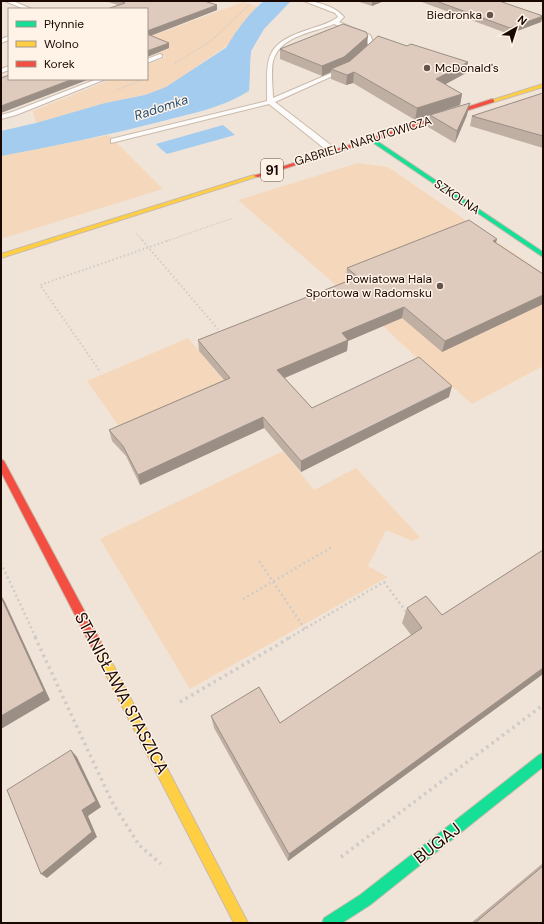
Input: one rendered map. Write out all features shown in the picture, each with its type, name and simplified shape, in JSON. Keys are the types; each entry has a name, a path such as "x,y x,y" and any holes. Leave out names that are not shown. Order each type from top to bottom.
{"street":[{"name":"GABRIELA NARUTOWICZA","path":"1,256 543,85"},
{"name":"SZKOLNA","path":"371,139 543,255"},
{"name":"STANISŁAWA STASZICA","path":"1,464 198,838 241,923"},
{"name":"BUGAJ","path":"329,923 365,900 543,759"}],"lane":[{"path":"1,4 9,1 26,8"},
{"path":"270,102 271,59 278,46 291,38 340,19 340,14 307,1"},
{"path":"334,22 368,36 372,46 358,59"},
{"path":"148,61 160,56"},
{"path":"114,141 270,102 350,66"},
{"path":"1,118 100,80"},
{"path":"270,102 333,151"}],"path":[{"path":"173,64 211,41 250,4"},
{"path":"99,370 40,285 233,218"},
{"path":"136,232 218,329"},
{"path":"243,599 332,547"},
{"path":"259,561 274,581 305,629"},
{"path":"1,563 112,802 139,845 161,864"},
{"path":"180,702 384,582 411,617"},
{"path":"342,857 543,705"}],"shaded area":[{"path":"243,2 262,8 235,33 231,43 190,71 179,88 105,103 36,123 33,111 110,80 148,80 148,65 166,57 157,54 170,48 148,38"},
{"path":"109,135 163,189 1,239 1,156"},
{"name":"Powiatowa Hala Sportowa w Radomsku","path":"358,163 388,167 543,273 543,366 472,404 439,375 424,365 383,326 238,200"},
{"path":"188,338 231,389 125,435 87,381"},
{"path":"283,451 314,490 356,468 420,537 412,541 386,530 368,566 388,577 190,689 100,539"}],"water":[{"path":"262,8 272,11 257,29 250,58 249,91 239,97 218,106 143,126 1,156 1,131 36,123 105,103 145,95 166,87 227,47 231,43 235,33"},
{"path":"223,125 229,130 161,149 156,144"},
{"path":"229,130 235,135 167,154 161,149"}],"building":[{"path":"120,1 204,1 217,5 148,31 148,8 110,8 125,3"},
{"name":"Biedronka","path":"436,1 499,1 543,16 510,28"},
{"path":"343,24 366,32 368,36 344,57 322,66 280,49"},
{"path":"148,34 169,43 148,51"},
{"path":"378,36 407,46 411,44 468,62 436,79 462,94 417,108 354,72 347,75 331,69 350,61"},
{"path":"8,75 8,80 70,80 1,106 1,78"},
{"path":"543,93 543,136 472,116"},
{"path":"470,103 457,131 430,115"},
{"path":"469,220 497,239 493,241 543,274 543,295 445,341 404,307 342,333 348,340 277,370 312,408 419,357 452,386 301,461 263,417 138,475 123,446 109,430 230,378 198,340 358,277 347,268"},
{"path":"543,550 543,668 289,854 211,716 259,687 280,723 422,628 407,608 426,596 442,615"},
{"path":"1,597 44,691 1,716"},
{"path":"71,750 96,801 82,810 92,832 41,874 7,790"},
{"path":"543,866 543,923 475,923"}],"waterway":[{"name":"Radomka","path":"227,69 243,41 262,15 279,1"}],"traffic: fast":[{"path":"371,139 543,255"},
{"path":"329,923 365,900 543,759"}],"traffic: slow":[{"path":"492,101 543,85"},
{"path":"1,256 256,176"},
{"path":"96,644 241,923"}],"traffic: jam":[{"path":"256,176 492,101"},
{"path":"1,463 96,644"}],"place":[{"name":"Biedronka","path":"490,15"},
{"name":"McDonald's","path":"427,68"},
{"name":"Powiatowa Hala Sportowa w Radomsku","path":"440,286"}]}
